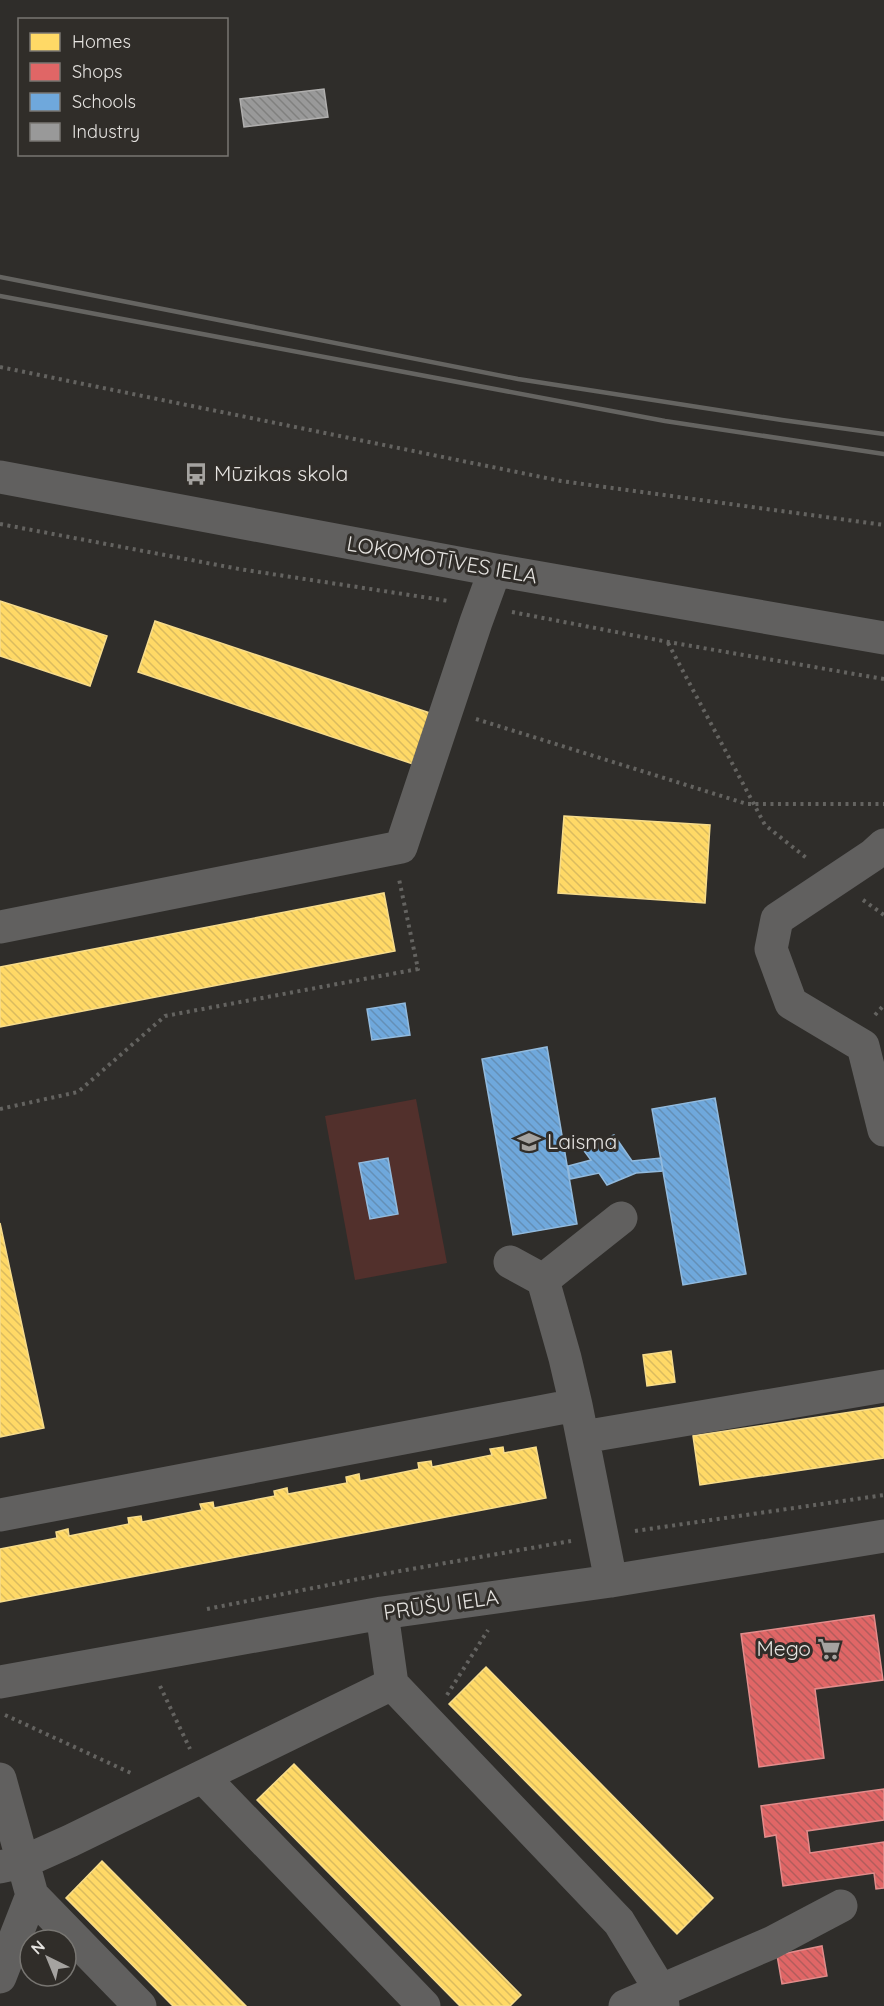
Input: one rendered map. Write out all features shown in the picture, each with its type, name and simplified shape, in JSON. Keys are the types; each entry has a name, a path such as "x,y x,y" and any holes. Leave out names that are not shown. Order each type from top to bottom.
{"street":[{"name":"LOKOMOTĪVES IELA","path":"0,477 495,570 884,638"},
{"path":"0,927 401,847 495,570"},
{"path":"884,845 873,855 777,919 771,949 791,1003 863,1046 884,1130"},
{"path":"543,1280 621,1218"},
{"path":"510,1262 543,1280 576,1405 611,1581"},
{"path":"583,1437 884,1386"},
{"path":"0,1515 576,1405"},
{"name":"PRŪŠU IELA","path":"0,1682 382,1613 611,1581 884,1536"},
{"path":"382,1613 392,1684 620,1922 662,1999"},
{"path":"11,1864 203,1777 392,1684"},
{"path":"203,1777 424,2006"},
{"path":"0,1779 11,1864 32,1895 140,2006"},
{"path":"3,1962 32,1895"},
{"path":"625,2006 662,1999 842,1906"},
{"path":"0,1998 2,2006"}],"path":[{"path":"0,367 561,481 884,525"},
{"path":"0,524 239,569 482,606 668,642 884,679"},
{"path":"668,642 765,825 884,915"},
{"path":"447,710 747,804 884,804"},
{"path":"0,1109 78,1092 165,1016 418,969 397,873"},
{"path":"430,1724 491,1626"},
{"path":"160,1686 203,1777"},
{"path":"5,1715 172,1791"}],"shaded area":[{"path":"416,1099 447,1263 355,1280 325,1116"}],"building: Homes":[{"path":"0,601 107,636 90,686 0,656"},
{"path":"155,621 439,716 422,767 138,672"},
{"path":"564,816 710,825 705,903 558,893"},
{"path":"384,893 395,951 0,1027 0,967"},
{"path":"0,1223 44,1428 0,1437"},
{"path":"671,1351 675,1382 647,1386 643,1355"},
{"path":"884,1407 884,1458 700,1485 693,1436"},
{"path":"503,1447 504,1453 536,1447 546,1498 0,1602 0,1549 57,1538 56,1532 68,1529 69,1536 129,1524 128,1518 141,1516 142,1522 202,1510 200,1504 213,1502 214,1508 275,1496 274,1491 287,1488 288,1494 347,1483 346,1477 359,1474 360,1481 419,1469 418,1463 431,1461 432,1467 492,1455 490,1449"},
{"path":"486,1667 713,1898 677,1934 449,1704"},
{"path":"294,1764 521,1995 510,2006 460,2006 257,1800"},
{"path":"102,1861 246,2006 173,2006 66,1898"}],"building: Shops":[{"path":"874,1615 883,1680 815,1689 824,1758 759,1767 741,1634"},
{"path":"884,1789 884,1820 807,1831 810,1853 884,1842 884,1888 876,1889 874,1873 783,1886 776,1835 765,1837 761,1806"},
{"path":"822,1946 827,1976 782,1984 777,1955"}],"building: Schools":[{"path":"405,1003 410,1035 372,1040 367,1009"},
{"path":"547,1047 577,1224 513,1235 482,1059"},
{"path":"715,1098 746,1274 683,1285 652,1109"},
{"path":"614,1135 632,1161 661,1158 663,1171 636,1173 607,1185 599,1173 570,1179 568,1166 591,1160 582,1148"},
{"path":"388,1158 398,1214 370,1219 359,1163"}],"building: Industry":[{"path":"324,89 328,117 244,127 240,99"}],"railway":[{"path":"0,277 518,379 884,434"},
{"path":"0,296 665,421 884,454"}],"place":[{"name":"Mūzikas skola","path":"196,474"},
{"name":"Laisma","path":"529,1142"},
{"name":"Mego","path":"829,1649"}]}
